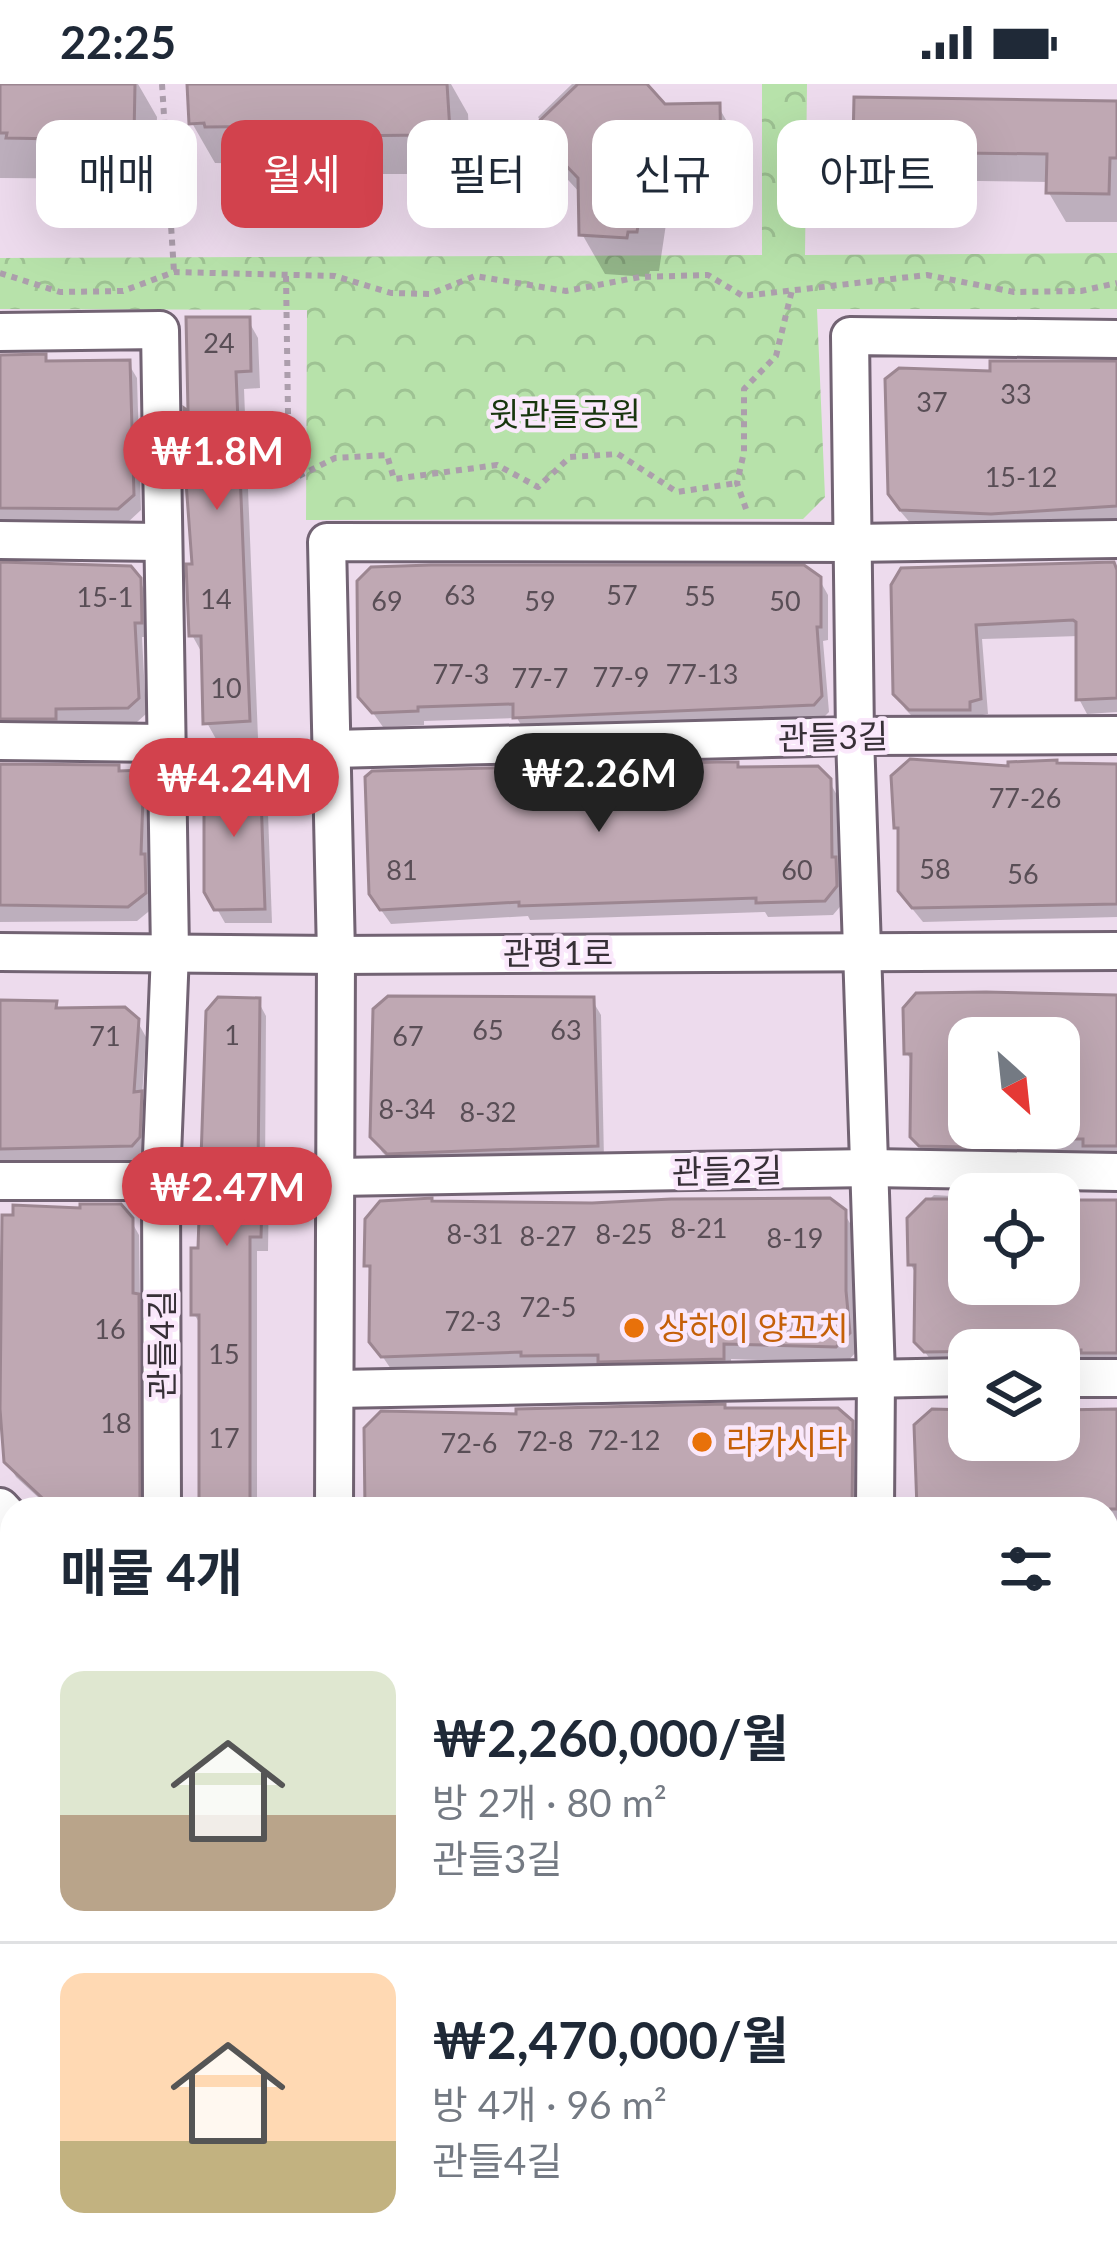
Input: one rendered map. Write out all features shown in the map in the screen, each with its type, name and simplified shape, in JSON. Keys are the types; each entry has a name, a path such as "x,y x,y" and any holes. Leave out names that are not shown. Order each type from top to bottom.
{"street":[{"name":"관들4길","path":"0,332 160,330 170,952 161,1181 162,1497"},
{"path":"875,1497 876,1376 855,736 850,336 1117,339"},
{"path":"334,1497 336,955 327,542 851,543 1117,538"},
{"path":"0,540 161,542"},
{"name":"관들3길","path":"333,748 1117,735"},
{"path":"0,741 164,743"},
{"name":"관평1로","path":"0,952 1117,951"},
{"name":"관들2길","path":"337,1177 870,1168 1117,1172"},
{"path":"0,1181 161,1181"},
{"path":"337,1388 948,1377"},
{"path":"1080,1378 1117,1378"}],"path":[{"path":"163,84 174,272"},
{"path":"0,273 59,292 123,291 174,272 334,276 410,294 430,294 476,276 566,291 640,278 708,275 743,296 927,275 1014,292 1081,291 1117,283"},
{"path":"286,275 289,481 335,458 387,455 394,478 497,465 538,487 570,457 618,454 677,491 737,483"},
{"path":"746,510 737,483 744,452 745,388 776,356 792,290"}],"green space":[{"name":"윗관들공원","path":"762,84 807,84 807,120 777,120 777,228 805,228 805,255 1117,253 1117,309 817,309 825,497 803,519 306,520 307,310 0,309 0,258 762,255"}],"building":[{"path":"0,84 135,84 134,120 36,120 36,139 6,138 7,133 0,133"},
{"path":"187,84 447,84 449,120 407,120 407,135 383,135 383,120 221,120 221,127 205,127 189,120"},
{"path":"578,84 647,84 665,104 720,103 720,120 592,120 592,228 638,228 628,232 627,238 579,235 578,178 568,168 568,120 540,120"},
{"path":"854,97 1117,101 1117,158 1110,158 1109,194 1046,193 1047,154 977,153 977,120 853,120"},
{"path":"186,317 250,317 251,371 236,372 250,721 203,724 201,636 189,636 186,564 192,564 185,468"},
{"path":"46,354 46,361 130,360 134,495 118,509 0,508 0,355"},
{"path":"990,361 1117,361 1117,506 991,514 900,510 888,494 885,379 899,368 990,371"},
{"path":"0,562 131,566 141,578 142,623 135,623 139,698 128,708 56,709 56,719 0,719"},
{"path":"1114,562 1117,698 1076,700 1073,620 976,625 981,699 970,702 970,710 909,710 893,694 891,585 901,568"},
{"path":"804,565 821,577 821,627 817,627 822,696 814,705 513,718 513,704 372,713 358,697 357,581 371,567"},
{"path":"910,759 1008,766 1008,762 1057,760 1117,764 1117,904 912,908 898,891 898,828 894,828 891,776"},
{"path":"738,762 738,767 818,766 831,779 837,886 825,901 756,903 756,898 519,906 519,902 380,910 369,894 365,777 372,771"},
{"path":"0,764 119,765 119,771 144,770 141,854 145,854 146,893 128,907 0,905"},
{"path":"260,768 265,909 214,910 204,892 204,770"},
{"path":"916,993 1117,995 1117,1146 1083,1146 1080,1139 1080,1017 948,1017 948,1147 919,1146 910,1137 911,1054 904,1054 903,1008"},
{"path":"388,996 594,997 598,1146 387,1154 370,1137 373,1009"},
{"path":"218,997 260,998 258,1167 263,1167 261,1237 250,1237 250,1497 199,1497 199,1315 191,1315 191,1248 198,1248 206,1011"},
{"path":"0,1000 57,1001 56,1008 125,1007 139,1019 134,1092 142,1091 140,1137 132,1146 0,1149"},
{"path":"830,1198 846,1210 850,1333 836,1347 724,1344 724,1359 598,1362 598,1355 521,1356 521,1352 381,1357 369,1342 365,1219 380,1201 592,1203"},
{"path":"926,1199 948,1199 948,1305 1080,1305 1080,1200 1117,1200 1117,1353 1081,1353 1080,1329 948,1329 948,1352 924,1352 914,1342 915,1265 908,1265 907,1218"},
{"path":"80,1204 121,1204 133,1218 133,1293 139,1294 140,1497 41,1497 4,1462 2,1215 13,1215 13,1205 80,1208"},
{"path":"725,1404 725,1408 838,1408 853,1421 852,1497 365,1497 364,1428 381,1411 516,1414 516,1409"},
{"path":"932,1409 948,1409 948,1461 1080,1461 1080,1410 1117,1409 1117,1497 917,1497 914,1425"}],"place":[{"name":"상하이 양꼬치","path":"634,1328"},
{"name":"라카시타","path":"702,1442"}]}
